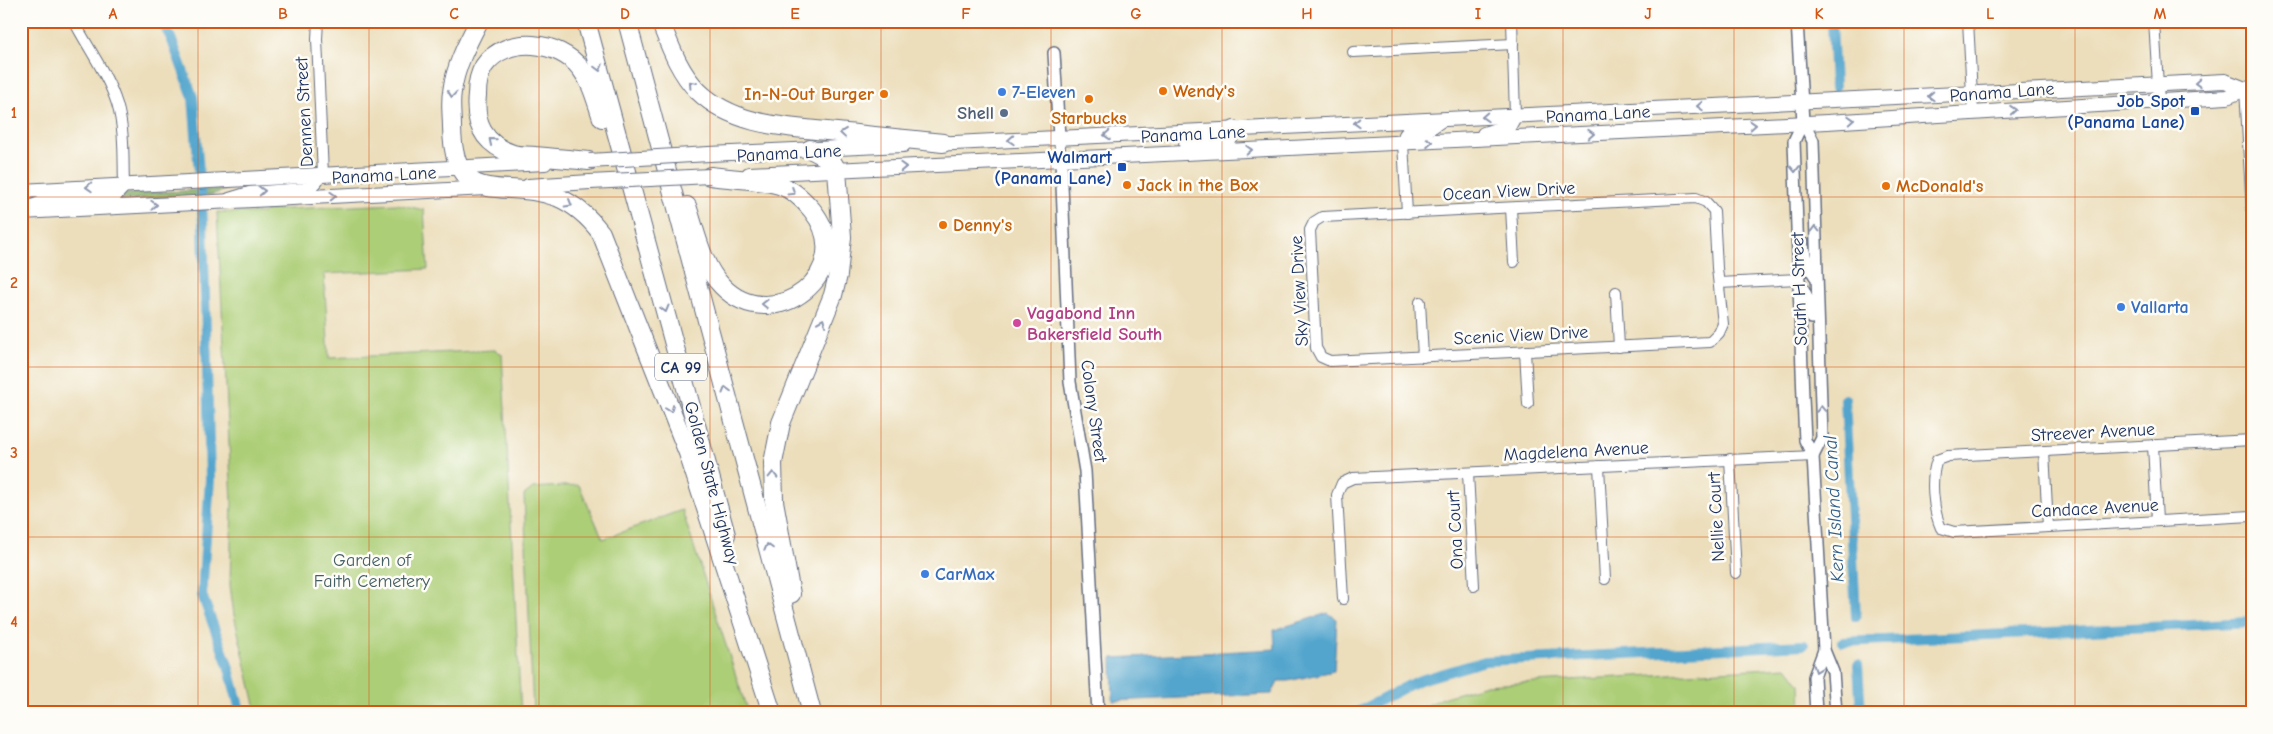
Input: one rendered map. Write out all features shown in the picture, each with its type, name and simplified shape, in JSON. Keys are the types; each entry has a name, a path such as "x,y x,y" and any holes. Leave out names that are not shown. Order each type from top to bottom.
{"highway":[{"path":"478,21 465,47 451,93 452,148 459,169 471,180 488,188 542,193 556,197 582,211 601,233 688,453 773,713"},
{"name":"Golden State Highway","path":"586,21 773,713"},
{"name":"CA 99","path":"627,21 813,713"},
{"path":"660,21 670,48 687,78 712,102 728,112 770,125 943,143"},
{"path":"588,161 513,154 489,139 478,123 475,108 477,86 485,65 507,49 531,44 554,49 573,60 581,69 592,89 658,283"},
{"path":"634,50 706,260 714,278 732,295 753,304 776,304 797,297 807,290 822,271 826,258 826,239 820,220 805,202 793,192 778,185 710,176"},
{"path":"810,149 831,160 837,170 842,237 838,275 833,295 782,423 773,463 774,501 813,713"}],"main road":[{"name":"Panama Lane","path":"21,191 459,169 709,154 1972,95 2225,81 2249,88"},
{"name":"Panama Lane","path":"21,212 1973,113 2227,97 2249,88"},
{"path":"1474,139 1488,131 1509,126 1515,115"},
{"path":"1403,143 1406,135 1428,129 1441,120"},
{"path":"1150,155 1176,144 1226,141 1230,139 1234,128"},
{"path":"21,212 48,201 105,199 114,196 124,185"}],"street":[{"path":"74,21 111,88 117,104 122,135 124,185"},
{"name":"Dennen Street","path":"214,202 250,192 304,188 314,185 323,175 317,39 318,21"},
{"path":"1512,21 1515,115"},
{"name":"South H Street","path":"1797,21 1802,122 1794,142 1805,440 1813,456 1824,650 1833,672 1836,713"},
{"path":"1968,21 1973,113"},
{"path":"2154,21 2159,101"},
{"path":"1353,52 1513,44"},
{"name":"Colony Street","path":"1054,54 1070,382 1085,471 1098,713"},
{"path":"2249,88 2252,212"},
{"name":"South H Street","path":"1802,122 1813,141 1815,276 1822,438 1813,456"},
{"path":"1403,143 1407,213"},
{"name":"Ocean View Drive","path":"1314,222 1322,217 1696,198 1706,202 1714,211 1719,283"},
{"path":"1511,208 1514,262"},
{"path":"1796,217 1807,263 1815,276"},
{"name":"Sky View Drive","path":"1314,222 1310,230 1316,348 1321,357"},
{"path":"1719,283 1799,279 1808,299 1820,372"},
{"name":"Scenic View Drive","path":"1321,357 1330,361 1710,342 1719,333 1723,324 1719,283"},
{"path":"1616,292 1619,347"},
{"path":"1420,302 1423,357"},
{"path":"1525,351 1528,404"},
{"name":"Streever Avenue","path":"1941,528 1936,516 1934,469 1937,460 1948,456 2252,440"},
{"path":"2153,445 2157,521"},
{"path":"2044,451 2048,527"},
{"name":"Magdelena Avenue","path":"1343,599 1337,496 1342,483 1353,478 1813,456"},
{"name":"Nellie Court","path":"1730,459 1736,573"},
{"path":"1599,466 1605,579"},
{"name":"Ona Court","path":"1468,472 1474,586"},
{"name":"Candace Avenue","path":"1941,528 1954,532 2252,516"},
{"name":"South H Street","path":"1816,713 1814,678 1824,650"}],"green space":[{"path":"228,189 211,195 102,201 124,194"},
{"name":"Garden of Faith Cemetery","path":"397,204 424,210 428,269 324,274 329,358 495,350 502,354 521,713 257,713 234,615 230,585 232,501 217,212 263,213 266,210"},
{"path":"579,485 603,539 682,510 748,713 533,713 524,495 533,488"},
{"path":"1787,667 1800,684 1801,713 1410,713 1445,697 1486,685"}],"water":[{"path":"1328,613 1337,619 1334,671 1288,681 1278,681 1272,694 1113,701 1112,658 1275,649 1274,630"}],"waterway":[{"path":"161,21 171,38 193,97 203,222 210,479 202,595 228,665 240,710"},
{"name":"Kern Island Canal","path":"1832,21 1835,88"},
{"name":"Kern Island Canal","path":"1845,399 1856,617"},
{"path":"1843,642 2252,622"},
{"path":"1356,713 1417,681 1485,661 1804,645"},
{"name":"Kern Island Canal","path":"1858,665 1861,713"}],"place":[{"name":"Wendy's","path":"1163,91"},
{"name":"7-Eleven","path":"1002,92"},
{"name":"In-N-Out Burger","path":"884,94"},
{"name":"Starbucks","path":"1089,99"},
{"name":"Job Spot (Panama Lane)","path":"2195,111"},
{"name":"Shell","path":"1004,113"},
{"name":"Walmart (Panama Lane)","path":"1122,167"},
{"name":"Jack in the Box","path":"1127,185"},
{"name":"McDonald's","path":"1886,186"},
{"name":"Denny's","path":"943,225"},
{"name":"Vallarta","path":"2121,307"},
{"name":"Vagabond Inn Bakersfield South","path":"1017,323"},
{"name":"CarMax","path":"925,574"}]}
